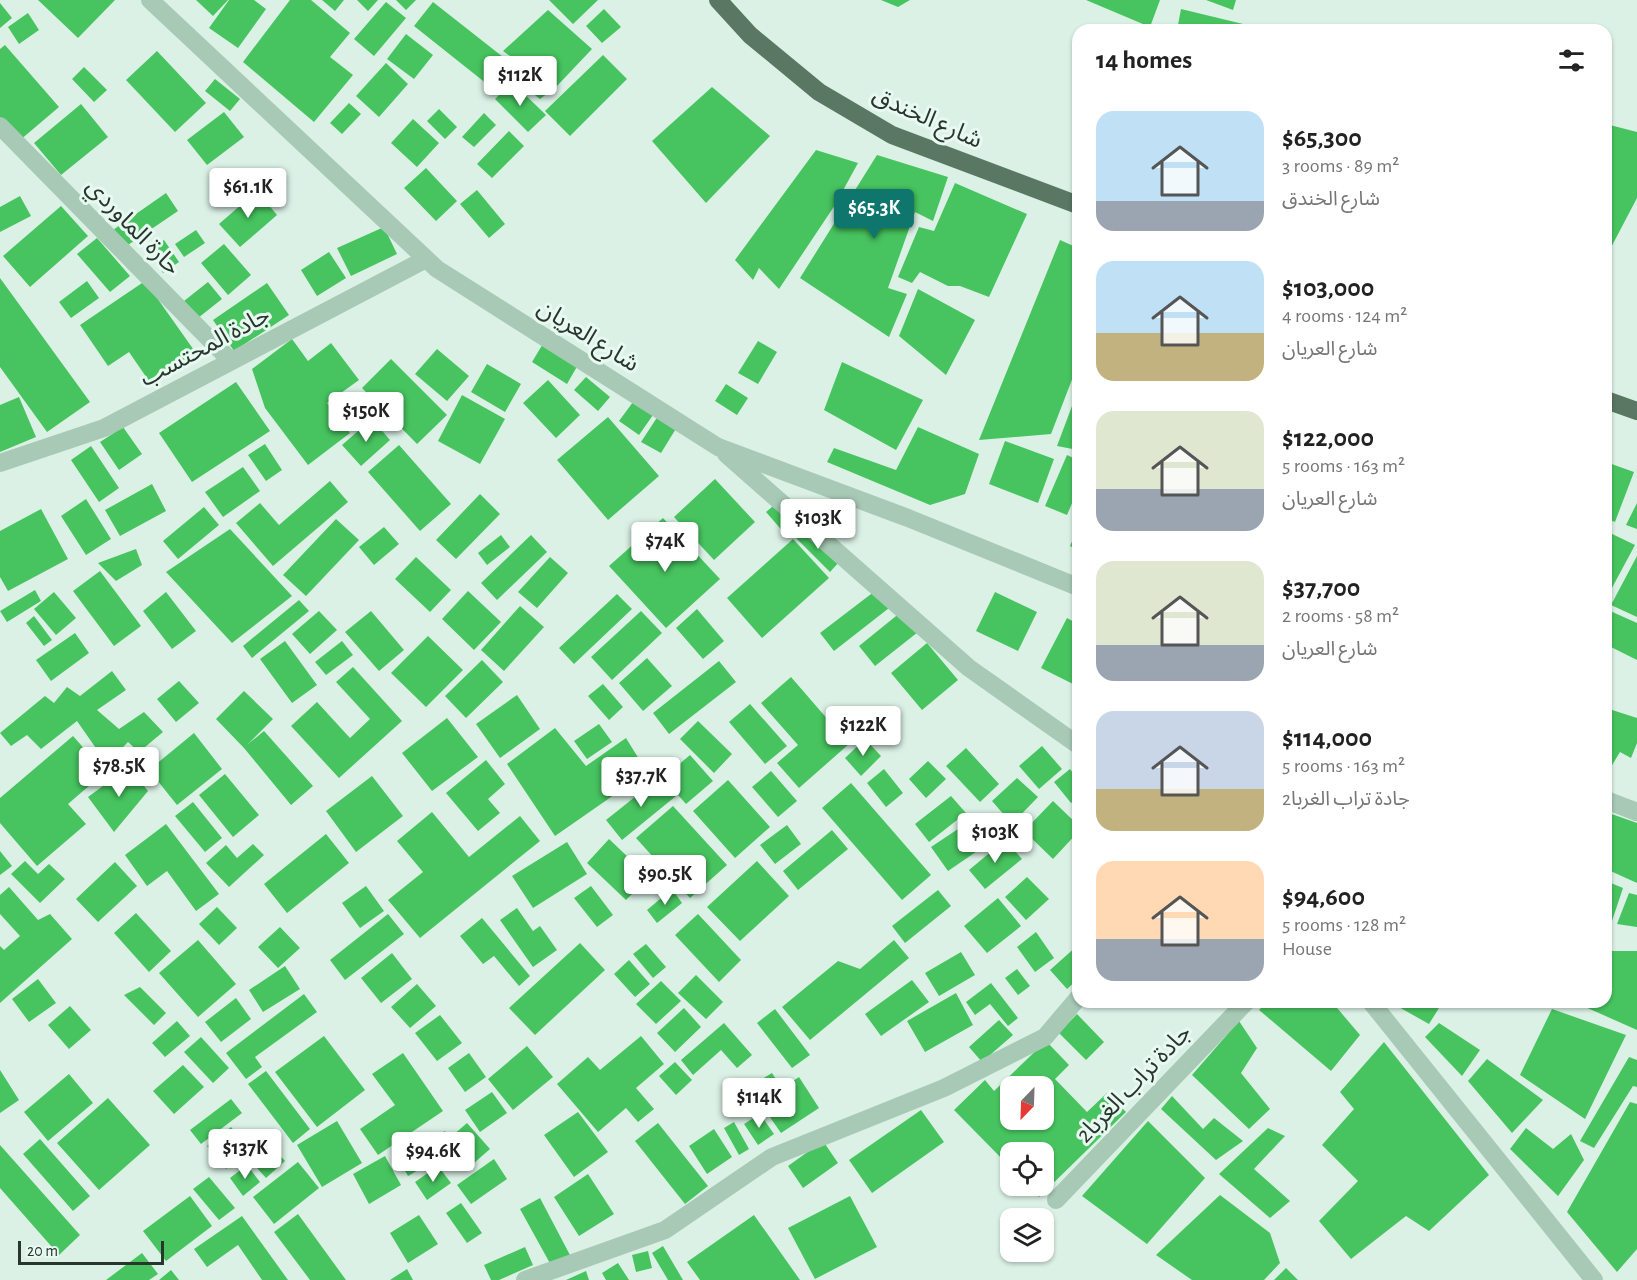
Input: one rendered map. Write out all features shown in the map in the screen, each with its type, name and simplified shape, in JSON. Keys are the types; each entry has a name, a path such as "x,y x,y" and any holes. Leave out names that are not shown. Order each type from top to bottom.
{"main road":[{"name":"شارع الخندق","path":"718,0 750,35 819,92 892,135 1072,203"},
{"path":"1612,402 1637,411"}],"street":[{"name":"شارع العريان","path":"150,0 437,269 718,447 908,518 1072,585"},
{"name":"حارة الماوردي","path":"0,126 231,361"},
{"name":"جادة المحتسب","path":"0,463 104,428 426,259"},
{"path":"718,447 969,668 1072,741"},
{"path":"1612,802 1637,812"},
{"path":"525,1280 665,1230 772,1157 944,1088 1045,1037 1072,1005"},
{"name":"جادة تراب الغربا2","path":"1056,1200 1240,1008"},
{"path":"1376,1008 1594,1280"}],"building":[{"path":"38,0 115,0 78,38"},
{"path":"196,0 228,0 213,16"},
{"path":"229,0 254,0 266,9 238,48 209,28"},
{"path":"290,0 311,0 350,33 330,57 353,75 314,122 243,62"},
{"path":"322,0 344,0 335,11"},
{"path":"357,0 378,0 368,11"},
{"path":"396,0 416,0 406,10"},
{"path":"549,0 598,0 573,24"},
{"path":"881,0 910,0 898,7"},
{"path":"1086,0 1160,0 1151,24 1143,24"},
{"path":"1206,0 1236,0 1233,10"},
{"path":"386,2 406,18 374,56 354,39"},
{"path":"433,2 512,64 492,88 414,26"},
{"path":"0,3 12,18 0,28"},
{"path":"604,9 621,27 602,43 586,26"},
{"path":"1181,9 1243,24 1178,24"},
{"path":"548,10 592,49 556,87 540,99 509,75 520,63 503,51"},
{"path":"28,13 39,30 19,44 8,27"},
{"path":"406,34 433,55 414,79 387,59"},
{"path":"5,45 59,107 19,141 0,119 0,49"},
{"path":"157,51 206,103 175,132 126,80"},
{"path":"603,55 627,79 570,136 545,111"},
{"path":"386,63 408,84 379,117 356,96"},
{"path":"84,67 107,90 94,102 72,79"},
{"path":"215,79 240,99 230,111 205,91"},
{"path":"512,82 546,115 528,132 495,99"},
{"path":"712,87 770,136 706,203 652,141"},
{"path":"349,103 361,114 342,134 330,123"},
{"path":"81,104 108,137 61,175 34,143"},
{"path":"439,109 457,127 445,139 427,121"},
{"path":"224,112 244,137 207,165 187,140"},
{"path":"484,113 496,125 474,147 462,137"},
{"path":"413,119 439,143 417,167 391,143"},
{"path":"1612,126 1637,132 1637,198 1612,246"},
{"path":"509,131 524,146 492,178 477,164"},
{"path":"816,150 858,163 835,205 779,289 759,268 753,280 735,260"},
{"path":"877,155 948,177 933,221 915,212 888,288 907,294 889,337 800,278"},
{"path":"426,168 457,201 436,221 404,188"},
{"path":"955,183 1027,214 989,297 960,286 948,286 920,272 912,283 898,277 919,227 934,231"},
{"path":"477,190 505,224 489,238 460,204"},
{"path":"257,191 277,215 240,247 219,224"},
{"path":"166,193 178,211 125,247 113,230"},
{"path":"20,196 31,216 0,232 0,207"},
{"path":"61,206 88,236 30,287 3,256"},
{"path":"384,227 397,254 351,276 337,248"},
{"path":"196,230 205,243 184,257 175,244"},
{"path":"97,238 130,276 110,292 77,254"},
{"path":"164,240 179,262 163,273 148,251"},
{"path":"1060,240 1072,245 1072,380 1051,434 979,440"},
{"path":"224,244 251,275 228,295 201,263"},
{"path":"329,252 346,278 317,296 301,270"},
{"path":"0,278 90,402 47,432 0,367"},
{"path":"87,281 99,298 71,318 59,302"},
{"path":"145,281 196,353 151,384 129,352 108,366 80,325"},
{"path":"208,282 222,299 198,318 184,301"},
{"path":"267,283 289,315 234,351 213,320"},
{"path":"918,289 975,320 946,375 899,336"},
{"path":"292,339 308,361 331,343 359,380 327,403 350,433 308,465 265,408 252,369"},
{"path":"758,341 777,352 758,384 738,373"},
{"path":"544,342 579,363 567,384 532,362"},
{"path":"437,349 469,376 447,401 415,374"},
{"path":"391,359 447,415 417,444 362,388"},
{"path":"842,362 923,400 896,450 824,410"},
{"path":"487,364 521,384 505,412 471,392"},
{"path":"586,377 610,397 598,411 574,390"},
{"path":"548,380 580,415 556,438 523,403"},
{"path":"236,382 270,431 192,482 159,433"},
{"path":"726,384 748,398 737,415 715,401"},
{"path":"462,395 505,419 480,464 438,441"},
{"path":"19,397 36,437 0,452 0,405"},
{"path":"633,402 653,415 639,435 619,421"},
{"path":"1072,406 1072,449 1057,446"},
{"path":"658,416 677,427 661,453 641,442"},
{"path":"608,417 659,476 608,520 557,460"},
{"path":"372,419 390,440 361,466 342,445"},
{"path":"123,427 142,454 119,470 100,442"},
{"path":"918,427 979,454 965,494 930,505 827,462 834,448 896,470"},
{"path":"1005,441 1054,459 1038,503 989,484"},
{"path":"265,444 282,470 266,481 248,455"},
{"path":"399,445 451,504 420,531 368,472"},
{"path":"91,446 119,488 99,502 71,460"},
{"path":"1067,455 1072,457 1072,503 1067,515 1045,506"},
{"path":"1612,464 1634,472 1615,522 1612,521"},
{"path":"243,467 260,491 223,517 205,492"},
{"path":"715,479 755,522 714,560 674,517"},
{"path":"330,481 348,502 273,566 236,523 260,503 279,525"},
{"path":"152,484 166,511 120,536 105,510"},
{"path":"480,494 500,514 456,559 436,540"},
{"path":"86,499 111,539 86,555 61,516"},
{"path":"779,501 799,523 786,535 766,512"},
{"path":"1637,503 1637,529 1626,525"},
{"path":"204,507 219,525 178,559 163,541"},
{"path":"41,509 68,559 8,591 0,577 0,531"},
{"path":"663,518 720,579 666,628 609,566"},
{"path":"336,519 359,540 306,596 283,575"},
{"path":"384,527 399,544 374,565 359,547"},
{"path":"807,528 840,561 830,572 796,538"},
{"path":"230,529 292,596 232,643 166,572"},
{"path":"1612,534 1635,545 1612,588"},
{"path":"501,535 510,547 487,565 478,553"},
{"path":"531,535 547,552 497,600 481,583"},
{"path":"793,539 829,578 762,638 727,598"},
{"path":"136,549 142,565 116,581 98,563"},
{"path":"1637,556 1637,617 1612,605"},
{"path":"416,557 451,590 430,612 395,579"},
{"path":"550,557 568,573 537,608 518,592"},
{"path":"100,571 141,626 114,646 73,591"},
{"path":"35,590 41,601 7,622 0,611"},
{"path":"468,591 501,622 474,650 442,619"},
{"path":"875,591 889,608 834,651 820,633"},
{"path":"54,592 76,618 56,635 34,609"},
{"path":"166,592 196,631 172,649 143,611"},
{"path":"995,592 1037,612 1018,651 976,631"},
{"path":"617,594 632,609 574,664 559,648"},
{"path":"299,600 309,611 252,658 243,646"},
{"path":"520,606 544,627 504,671 481,650"},
{"path":"697,609 724,641 703,659 676,628"},
{"path":"319,611 337,630 310,654 292,634"},
{"path":"371,611 404,650 379,671 345,632"},
{"path":"641,611 662,633 612,680 591,657"},
{"path":"901,612 918,632 875,666 859,646"},
{"path":"1612,612 1637,623 1637,660 1612,648"},
{"path":"34,616 52,640 44,646 26,623"},
{"path":"1067,618 1072,621 1072,684 1041,668"},
{"path":"75,633 89,653 51,681 36,660"},
{"path":"428,636 463,670 426,707 391,673"},
{"path":"285,641 317,685 292,703 260,659"},
{"path":"342,641 353,655 326,675 315,662"},
{"path":"927,643 958,680 922,710 891,673"},
{"path":"647,658 672,686 643,711 619,683"},
{"path":"482,660 503,682 466,718 445,696"},
{"path":"719,661 736,682 669,734 653,713"},
{"path":"353,667 402,721 339,778 291,726 317,702 350,738 370,719 336,682"},
{"path":"112,671 126,690 97,710 119,729 144,712 163,732 139,752 128,742 107,764 77,721 41,749 27,735 11,746 0,733 45,696 54,703 67,687 80,696"},
{"path":"791,677 849,744 799,788 777,763 798,745 761,703"},
{"path":"179,681 199,703 176,722 157,699"},
{"path":"603,684 623,707 609,720 588,696"},
{"path":"244,691 273,719 248,744 264,731 313,786 291,805 244,748 216,719"},
{"path":"517,695 540,729 500,758 476,724"},
{"path":"750,704 787,746 765,764 729,722"},
{"path":"1612,710 1637,718 1637,743 1631,758 1620,752 1612,765"},
{"path":"447,718 478,757 432,791 402,753"},
{"path":"698,721 732,754 714,773 680,739"},
{"path":"599,724 612,742 587,759 574,741"},
{"path":"555,728 586,766 626,738 647,772 555,836 507,764"},
{"path":"194,733 222,769 177,805 149,770"},
{"path":"73,736 105,772 68,804 86,824 37,866 0,823 0,798"},
{"path":"865,739 881,756 861,776 845,758"},
{"path":"1042,746 1062,769 1039,789 1019,766"},
{"path":"966,748 999,784 980,802 946,766"},
{"path":"690,755 713,781 686,804 663,778"},
{"path":"486,760 505,784 488,799 500,813 478,831 446,793"},
{"path":"928,761 946,779 926,798 909,779"},
{"path":"129,767 148,791 114,832 88,797"},
{"path":"884,769 903,793 886,807 867,783"},
{"path":"1070,769 1072,772 1071,803 1054,782"},
{"path":"771,771 797,801 778,817 752,787"},
{"path":"225,774 259,815 233,837 199,795"},
{"path":"372,776 403,816 356,852 326,811"},
{"path":"660,777 676,796 622,840 606,820"},
{"path":"1017,778 1038,797 1012,824 992,801"},
{"path":"728,780 770,827 735,858 693,811"},
{"path":"851,783 931,875 902,900 822,808"},
{"path":"951,796 966,813 929,842 915,824"},
{"path":"1053,801 1072,819 1072,838 1053,859 1024,831"},
{"path":"193,802 222,838 205,852 175,816"},
{"path":"673,806 727,865 690,898 636,838"},
{"path":"432,812 469,857 520,816 540,841 420,938 388,900 423,872 397,841"},
{"path":"1612,814 1637,823 1637,883 1612,872"},
{"path":"973,819 989,843 948,871 931,847"},
{"path":"166,824 219,894 196,911 167,871 147,886 125,855"},
{"path":"787,825 801,844 775,864 760,845"},
{"path":"832,830 848,849 798,890 783,871"},
{"path":"326,834 349,863 287,913 264,884"},
{"path":"609,839 649,877 626,900 587,863"},
{"path":"1005,840 1022,859 985,889 969,870"},
{"path":"567,842 587,874 533,908 512,876"},
{"path":"253,844 264,855 229,887 206,863 226,845 237,858"},
{"path":"0,851 12,866 0,875"},
{"path":"25,861 38,874 49,864 65,879 40,903 11,874"},
{"path":"757,861 789,896 740,941 707,907"},
{"path":"115,862 137,886 98,922 76,899"},
{"path":"1027,877 1049,899 1026,920 1005,897"},
{"path":"1612,883 1623,888 1612,921"},
{"path":"366,886 384,911 360,928 342,903"},
{"path":"591,886 613,915 597,927 574,898"},
{"path":"9,887 38,920 50,914 72,939 0,1003 0,946 4,950 20,936 0,914 0,895"},
{"path":"672,889 682,903 657,923 647,910"},
{"path":"938,890 951,906 905,943 892,926"},
{"path":"1629,893 1637,895 1637,927 1617,924"},
{"path":"998,898 1021,926 987,953 964,926"},
{"path":"217,907 237,928 219,945 199,924"},
{"path":"517,908 533,931 540,926 557,950 533,967 500,920"},
{"path":"136,913 171,951 149,972 114,933"},
{"path":"388,914 404,934 345,980 330,960"},
{"path":"698,914 741,960 719,982 675,935"},
{"path":"482,918 530,976 519,986 494,956 483,964 460,936"},
{"path":"280,927 300,948 278,968 258,947"},
{"path":"1036,932 1054,958 1035,972 1017,947"},
{"path":"198,940 236,984 198,1017 159,973"},
{"path":"894,940 909,958 810,1040 782,1007 838,961 860,969"},
{"path":"580,943 605,970 535,1035 509,1008"},
{"path":"646,944 666,967 653,978 633,954"},
{"path":"1072,950 1072,984 1067,989 1050,970"},
{"path":"1612,951 1637,951 1637,1030 1588,1008 1612,1008"},
{"path":"961,952 975,975 939,996 925,973"},
{"path":"392,953 412,979 381,1003 361,978"},
{"path":"629,960 650,984 635,997 614,974"},
{"path":"285,966 300,989 263,1012 249,990"},
{"path":"1017,969 1030,986 1018,995 1005,978"},
{"path":"696,975 723,1002 706,1019 678,993"},
{"path":"38,979 56,1003 29,1022 12,999"},
{"path":"912,980 929,1002 881,1036 865,1014"},
{"path":"661,981 681,1001 656,1024 636,1004"},
{"path":"991,983 1018,1018 1008,1026 990,1004 975,1015 966,1002"},
{"path":"417,984 436,1006 410,1028 391,1007"},
{"path":"140,987 166,1013 154,1025 124,995"},
{"path":"956,993 973,1025 925,1052 907,1021"},
{"path":"304,994 317,1012 255,1057 262,1067 246,1079 226,1053"},
{"path":"236,998 251,1019 221,1042 205,1022"},
{"path":"70,1006 91,1030 69,1049 48,1025"},
{"path":"684,1008 701,1027 675,1052 657,1033"},
{"path":"1261,1008 1337,1008 1360,1035 1331,1071 1259,1010"},
{"path":"1401,1008 1439,1008 1429,1024"},
{"path":"775,1009 810,1055 792,1068 757,1023"},
{"path":"1552,1009 1626,1035 1585,1119 1520,1075"},
{"path":"1077,1014 1104,1042 1086,1060 1059,1033"},
{"path":"440,1015 462,1043 437,1061 415,1033"},
{"path":"999,1020 1013,1035 982,1062 969,1047"},
{"path":"177,1021 190,1036 165,1057 152,1043"},
{"path":"1239,1021 1257,1048 1241,1073 1270,1109 1249,1129 1192,1075"},
{"path":"724,1023 752,1055 737,1068 721,1050 693,1075 681,1060"},
{"path":"1439,1023 1480,1050 1462,1076 1425,1037"},
{"path":"324,1036 365,1090 317,1127 275,1072"},
{"path":"641,1036 664,1064 636,1088 654,1109 638,1122 626,1108 598,1132 557,1084 588,1057 600,1070"},
{"path":"201,1037 229,1068 213,1083 184,1052"},
{"path":"1046,1041 1069,1065 1055,1079 1087,1112 1107,1093 1126,1112 1054,1182 1054,1142 1000,1142 1000,1157 954,1110 985,1080 994,1091 1000,1085 1000,1130 1054,1130 1054,1076 1010,1076"},
{"path":"1384,1042 1489,1175 1429,1231 1406,1216 1351,1259 1319,1221 1358,1181 1322,1145 1354,1109 1340,1092"},
{"path":"527,1046 553,1077 513,1110 488,1079"},
{"path":"403,1053 443,1111 378,1155 360,1129 395,1105 372,1074"},
{"path":"469,1053 486,1077 465,1092 448,1068"},
{"path":"1629,1057 1637,1060 1637,1087 1633,1086 1594,1148 1580,1141"},
{"path":"1487,1059 1543,1100 1512,1133 1468,1081"},
{"path":"675,1062 692,1080 676,1095 659,1076"},
{"path":"183,1065 204,1087 174,1114 153,1091"},
{"path":"0,1070 19,1100 0,1113"},
{"path":"266,1071 310,1129 293,1143 248,1084"},
{"path":"772,1073 781,1087 755,1102 747,1088"},
{"path":"69,1074 93,1103 48,1141 24,1112"},
{"path":"799,1077 819,1108 781,1133 760,1103"},
{"path":"492,1092 507,1113 480,1132 465,1110"},
{"path":"1172,1096 1203,1129 1214,1118 1243,1141 1216,1160 1161,1109"},
{"path":"108,1098 150,1145 99,1190 57,1143"},
{"path":"231,1099 242,1113 201,1144 190,1130"},
{"path":"1630,1102 1637,1104 1637,1249 1617,1272 1567,1212"},
{"path":"921,1110 944,1142 872,1193 849,1160"},
{"path":"578,1112 608,1152 574,1177 544,1135"},
{"path":"760,1114 774,1134 758,1145 744,1124"},
{"path":"337,1121 362,1163 322,1187 297,1145"},
{"path":"1148,1121 1205,1178 1147,1244 1082,1196"},
{"path":"734,1122 749,1149 739,1155 724,1128"},
{"path":"467,1123 490,1149 474,1163 452,1136"},
{"path":"658,1123 708,1186 685,1204 635,1141"},
{"path":"231,1127 249,1150 226,1169 207,1146"},
{"path":"1268,1128 1285,1136 1254,1169 1290,1201 1270,1218 1219,1174"},
{"path":"1526,1128 1553,1149 1571,1134 1584,1160 1558,1196 1510,1149"},
{"path":"714,1129 732,1157 707,1174 689,1146"},
{"path":"445,1131 455,1149 408,1176 397,1157"},
{"path":"40,1139 90,1196 73,1211 23,1154"},
{"path":"266,1140 285,1161 266,1178 248,1158"},
{"path":"823,1141 838,1163 803,1188 788,1166"},
{"path":"0,1145 80,1235 59,1255 0,1188"},
{"path":"385,1156 401,1185 369,1204 353,1174"},
{"path":"494,1159 507,1179 471,1204 457,1185"},
{"path":"298,1162 319,1188 274,1224 253,1197"},
{"path":"247,1165 260,1182 243,1196 230,1178"},
{"path":"438,1166 451,1183 427,1200 415,1182"},
{"path":"588,1174 614,1214 579,1236 554,1197"},
{"path":"209,1177 235,1208 219,1220 193,1189"},
{"path":"1220,1195 1270,1233 1280,1263 1264,1280 1192,1280 1156,1255"},
{"path":"190,1196 212,1226 166,1261 143,1231"},
{"path":"850,1196 877,1247 815,1279 788,1228"},
{"path":"540,1198 571,1257 552,1267 520,1209"},
{"path":"461,1203 482,1233 467,1243 446,1213"},
{"path":"298,1214 346,1280 310,1280 274,1232"},
{"path":"419,1215 438,1244 408,1263 390,1233"},
{"path":"754,1215 800,1280 700,1280 687,1262"},
{"path":"242,1216 288,1280 262,1280 238,1245 207,1267 194,1249"},
{"path":"663,1246 683,1280 668,1280 652,1253"},
{"path":"525,1247 533,1265 499,1280 491,1280 484,1265"},
{"path":"648,1251 652,1268 636,1272 632,1255"},
{"path":"142,1253 158,1274 149,1280 106,1280"},
{"path":"618,1263 629,1280 606,1280 602,1273"},
{"path":"1286,1268 1298,1280 1274,1280"},
{"path":"407,1269 413,1280 390,1280"},
{"path":"171,1270 179,1280 159,1280"},
{"path":"586,1271 589,1280 566,1280"}]}
